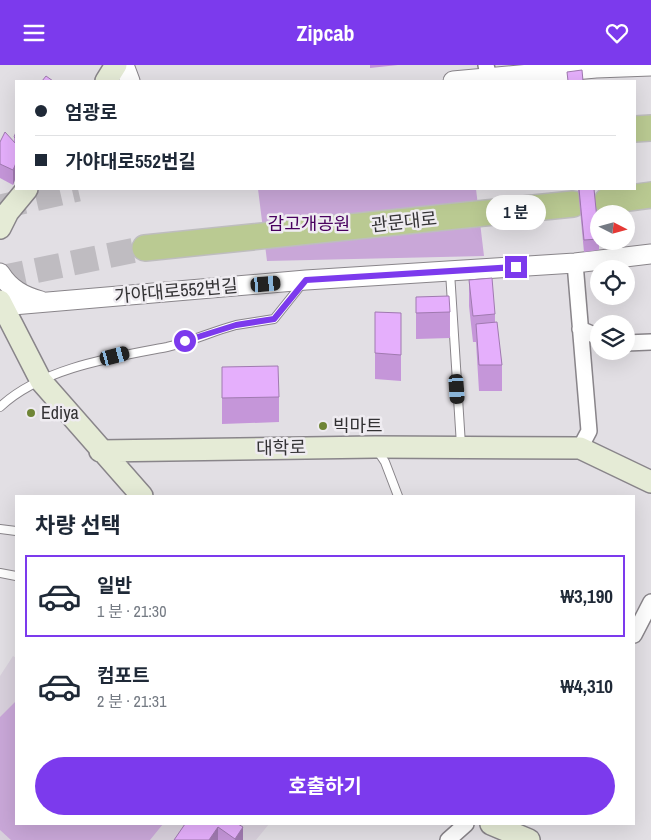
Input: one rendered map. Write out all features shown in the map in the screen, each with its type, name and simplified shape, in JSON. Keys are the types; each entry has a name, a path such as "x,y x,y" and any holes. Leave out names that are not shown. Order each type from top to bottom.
{"highway":[{"path":"636,129 651,128"},
{"path":"607,201 651,195"},
{"name":"관문대로","path":"146,248 573,204"}],"main road":[{"path":"107,80 116,65"},
{"path":"3,219 26,190"},
{"path":"0,303 41,381 140,495"},
{"name":"대학로","path":"100,451 375,447 580,448 651,483"},
{"path":"493,825 529,840"}],"street":[{"path":"124,65 130,80"},
{"path":"456,80 488,71 596,66 651,66"},
{"name":"가야대로552번길","path":"0,303 47,302 306,280 575,263 651,254"},
{"path":"575,263 589,431 580,448"},
{"path":"0,273 6,284 18,293 47,302"},
{"path":"580,329 590,333"},
{"path":"635,343 651,342"},
{"path":"635,633 651,602"},
{"path":"448,840 465,825"}],"lane":[{"path":"450,271 461,447"},
{"path":"0,407 12,395 41,381 88,363 168,346 236,325 274,319 306,280"},
{"path":"375,447 385,463 398,495"},
{"path":"0,529 15,531"},
{"path":"0,573 15,576"}],"shaded area":[{"path":"13,656 15,657 15,825 268,825 256,840 0,840 0,676"}],"green space":[{"name":"감고개공원","path":"258,190 476,190 484,256 267,261"},
{"path":"15,702 15,825 162,825 150,840 11,840 0,830 0,717"}],"building":[{"path":"582,70 583,80 568,80 567,72"},
{"path":"46,76 52,80 43,80"},
{"path":"5,132 15,143 15,165 13,170 0,164 0,142"},
{"path":"579,190 594,190 596,205 590,205 590,240 584,240"},
{"path":"492,278 495,314 473,316 469,280"},
{"path":"449,296 450,312 416,313 416,297"},
{"path":"375,312 401,313 401,355 375,353"},
{"path":"497,322 502,365 479,365 476,324"},
{"path":"278,366 279,397 222,398 222,367"},
{"path":"184,825 240,825 243,827 235,839 218,827 209,840 174,840"}],"tunnel":[{"path":"0,207 74,190"},
{"path":"0,278 145,248"}],"place":[{"name":"Ediya","path":"31,413"},
{"name":"빅마트","path":"323,426"}],"route":[{"path":"185,341 236,325 274,319 291,295 306,280 516,267"}]}
